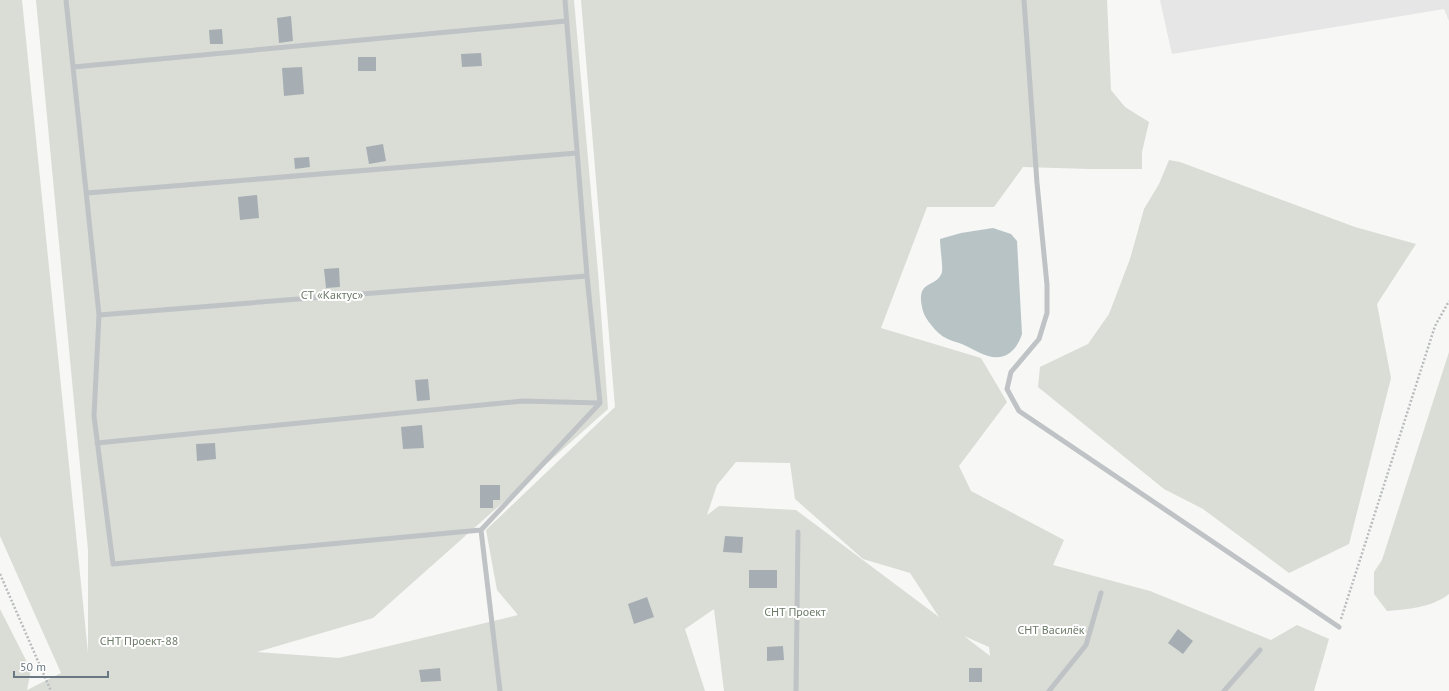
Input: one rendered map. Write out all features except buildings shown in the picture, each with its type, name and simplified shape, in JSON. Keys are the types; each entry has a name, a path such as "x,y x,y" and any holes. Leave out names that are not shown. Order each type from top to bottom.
{"lane":[{"path":"66,0 87,193 98,316 94,416 113,564 480,530 600,403 577,153 565,0"},
{"path":"1024,0 1037,183 1047,285 1047,314 1039,339 1011,372 1007,389 1019,411 1339,627"},
{"path":"73,67 566,21"},
{"path":"87,193 577,153"},
{"path":"98,316 588,276"},
{"path":"97,443 523,401 600,403"},
{"path":"480,530 500,691"},
{"path":"796,691 798,532"},
{"path":"1049,691 1086,645 1101,593"},
{"path":"1224,691 1260,650"}],"path":[{"path":"1339,627 1435,326 1449,301"},
{"path":"0,574 51,691"}],"shaded area":[{"path":"1160,0 1449,0 1449,21 1444,9 1172,54"},
{"path":"993,228 1011,234 1017,241 1022,334 1018,344 1013,350 1004,356 999,357 988,356 962,344 949,340 941,335 926,318 921,301 921,293 927,286 936,281 942,272 940,239 961,233"}],"green space":[{"path":"0,0 22,0 88,653 88,550 36,0 574,0 598,272 608,409 373,618 257,652 339,658 518,615 497,590 486,530 615,407 581,0 1107,0 1111,90 1125,107 1149,122 1142,152 1142,169 1023,167 994,207 927,207 881,328 981,358 1007,402 959,466 971,491 1064,540 1053,565 1150,591 1271,640 1297,625 1329,639 1314,691 724,691 714,609 685,629 705,691 0,691 0,609 31,670 27,690 61,673 0,536","holes":["736,462 790,463 795,499 863,559 910,573 939,617 796,510 719,506 707,515 717,485","964,636 989,647 990,656"]},
{"path":"1169,160 1180,162 1355,227 1416,244 1377,304 1391,378 1349,544 1289,573 1203,509 1164,489 1038,387 1040,367 1088,344 1109,314 1130,259 1144,209 1159,184"},
{"path":"1449,352 1449,594 1442,599 1427,605 1387,611 1374,594 1374,572 1382,560"}],"park label":[{"name":"СТ «Кактус»","path":"332,294"},
{"name":"СНТ Проект","path":"795,611"},
{"name":"СНТ Василёк","path":"1051,629"},
{"name":"СНТ Проект-88","path":"139,640"}]}
